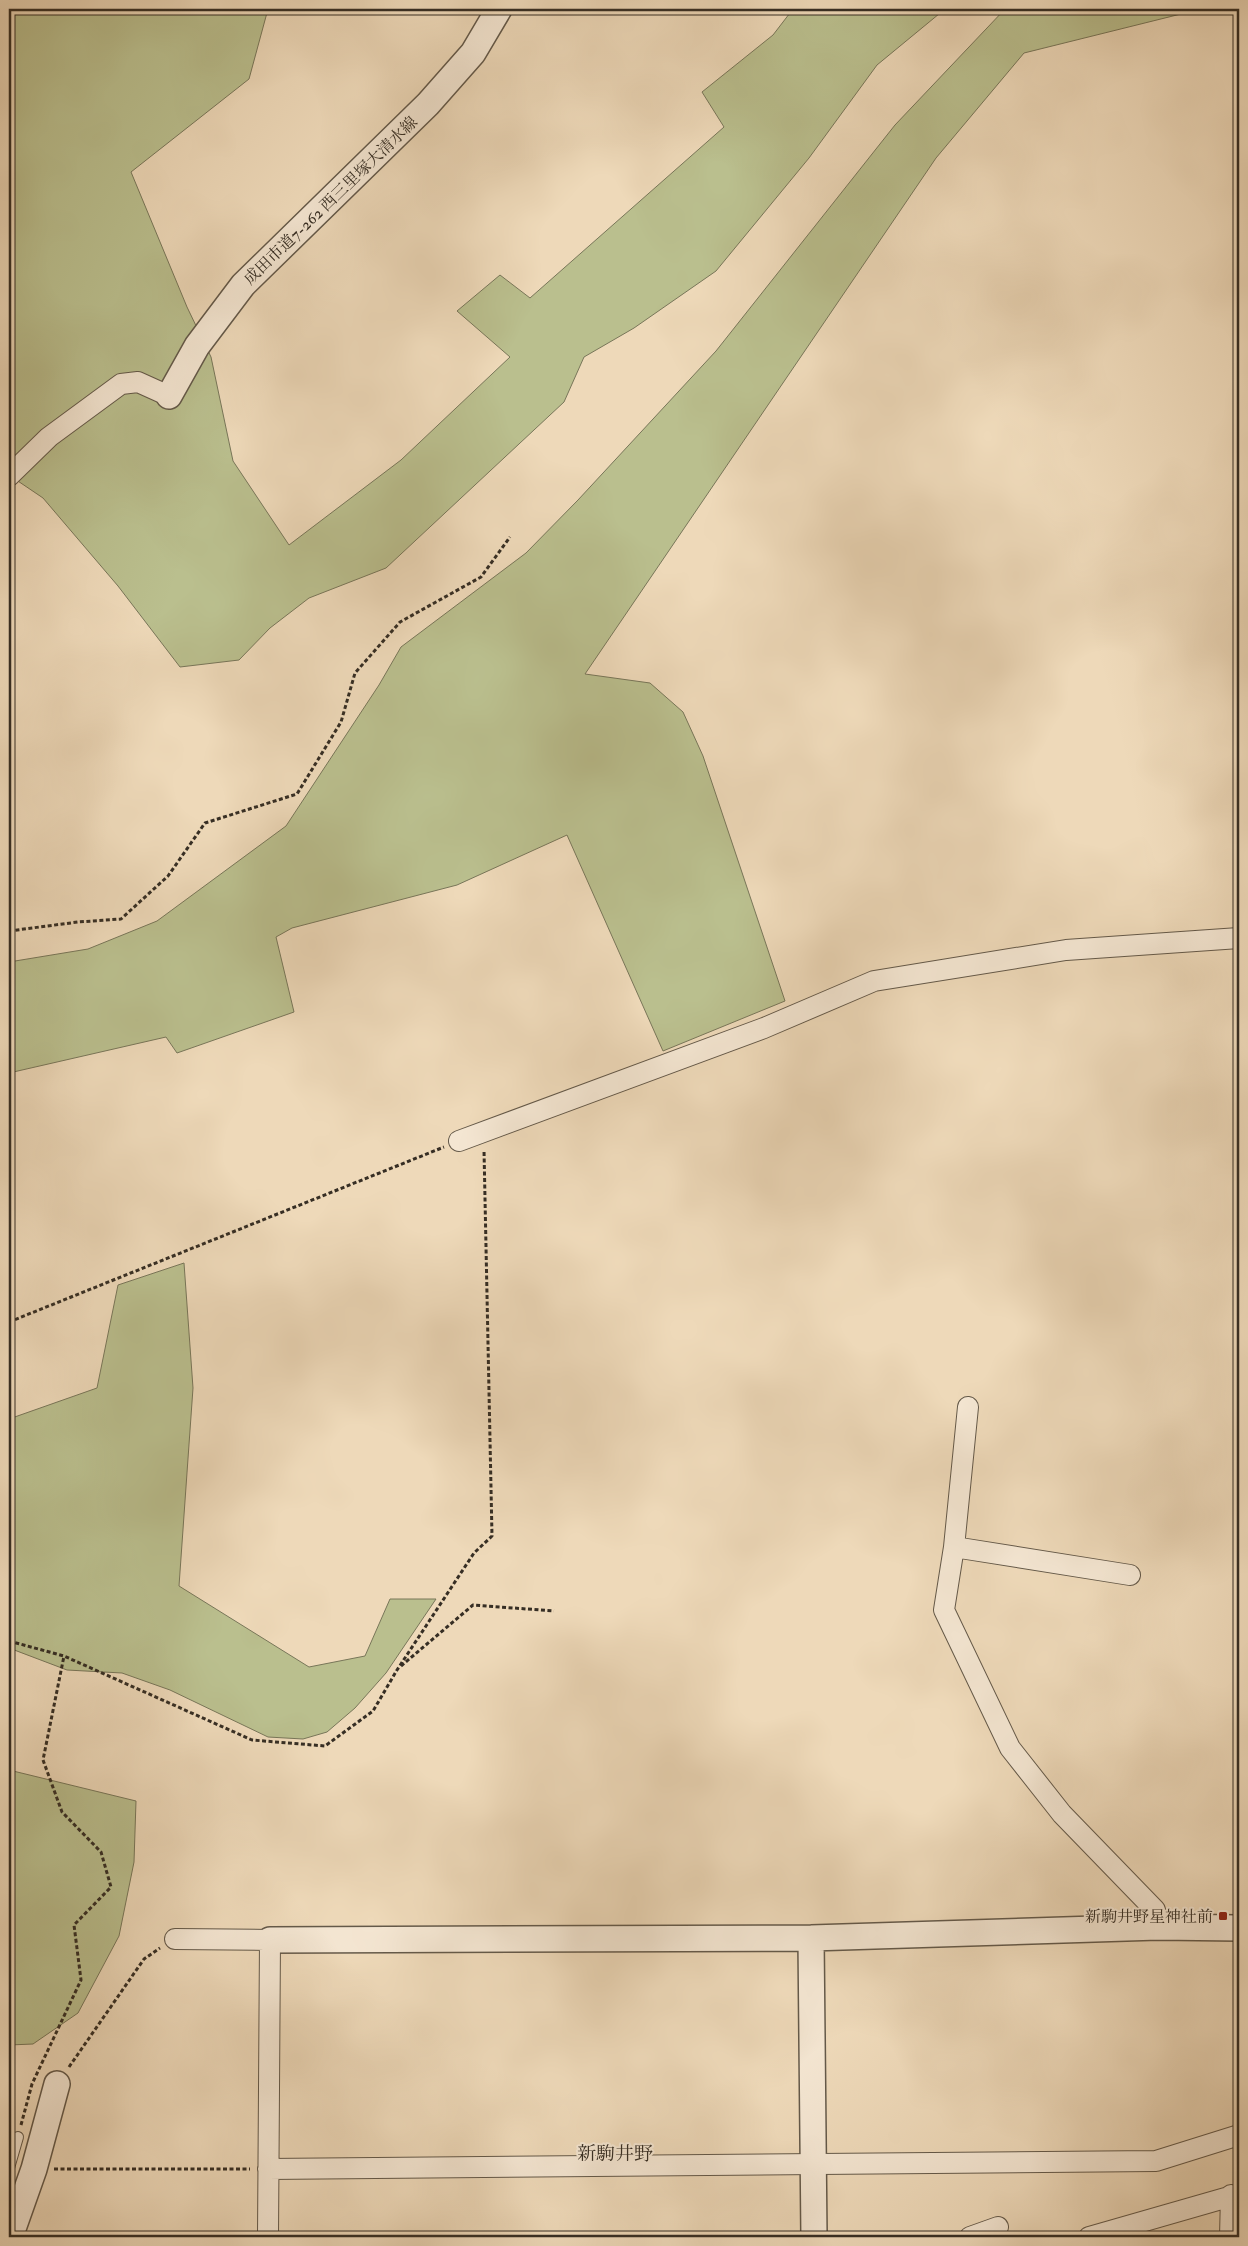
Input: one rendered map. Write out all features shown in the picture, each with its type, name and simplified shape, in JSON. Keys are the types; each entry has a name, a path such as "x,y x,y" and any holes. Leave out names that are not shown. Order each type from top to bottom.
{"street":[{"name":"成田市道7-262 西三里塚大清水線","path":"169,396 197,346 243,285 428,104 473,53 499,9"},
{"path":"9,476 49,437 121,384 138,382 169,396"},
{"path":"459,1140 764,1028 874,981 1066,950 1239,938"},
{"path":"968,1407 954,1547 944,1610 1010,1748 1062,1814 1155,1910 1158,1927"},
{"path":"954,1547 1130,1575"},
{"path":"175,1939 811,1938 1158,1927 1239,1928"},
{"path":"811,1938 814,2237"},
{"path":"268,2237 270,1940"},
{"path":"10,2237 34,2169 57,2084"},
{"path":"268,2169 1156,2161 1239,2135"},
{"path":"1090,2237 1235,2194 1230,2237"},
{"path":"970,2237 998,2227"}],"lane":[{"path":"9,2168 18,2137"}],"path":[{"path":"9,931 78,922 121,919 168,876 205,823 297,794 341,722 355,673 400,622 481,577 510,537"},
{"path":"9,1641 64,1656 252,1740 325,1746 373,1710 474,1552 492,1536 484,1132"},
{"path":"9,1322 459,1140"},
{"path":"397,1670 473,1605 554,1611"},
{"path":"18,2137 32,2084 81,1980 74,1925 111,1887 101,1852 62,1812 43,1760 64,1656"},
{"path":"57,2084 144,1959 175,1939"},
{"path":"34,2169 268,2169"}],"green space":[{"path":"9,9 268,9 249,79 131,172 187,307 211,357 233,461 289,545 401,460 510,357 457,311 500,275 530,298 724,127 702,92 773,35 793,9 945,9 877,65 809,158 716,271 634,328 584,357 564,402 386,568 309,598 270,628 239,660 180,667 118,586 43,498 9,475"},
{"path":"1005,9 1201,9 1024,53 936,158 585,674 650,683 683,712 703,756 785,1001 663,1051 567,835 457,885 292,928 276,937 294,1012 177,1053 166,1037 9,1073 9,962 88,949 157,921 286,826 379,685 401,647 526,553 578,500 716,351 895,125"},
{"path":"184,1263 193,1388 179,1586 309,1667 365,1656 390,1599 436,1599 386,1673 355,1708 327,1732 303,1739 268,1737 170,1690 122,1673 67,1670 9,1648 9,1419 97,1388 118,1285"},
{"path":"9,1770 136,1801 134,1862 119,1936 78,2013 33,2044 9,2045"}],"place":[{"name":"新駒井野星神社前","path":"1223,1916"}],"district":[{"name":"新駒井野","path":"615,2153"}]}
